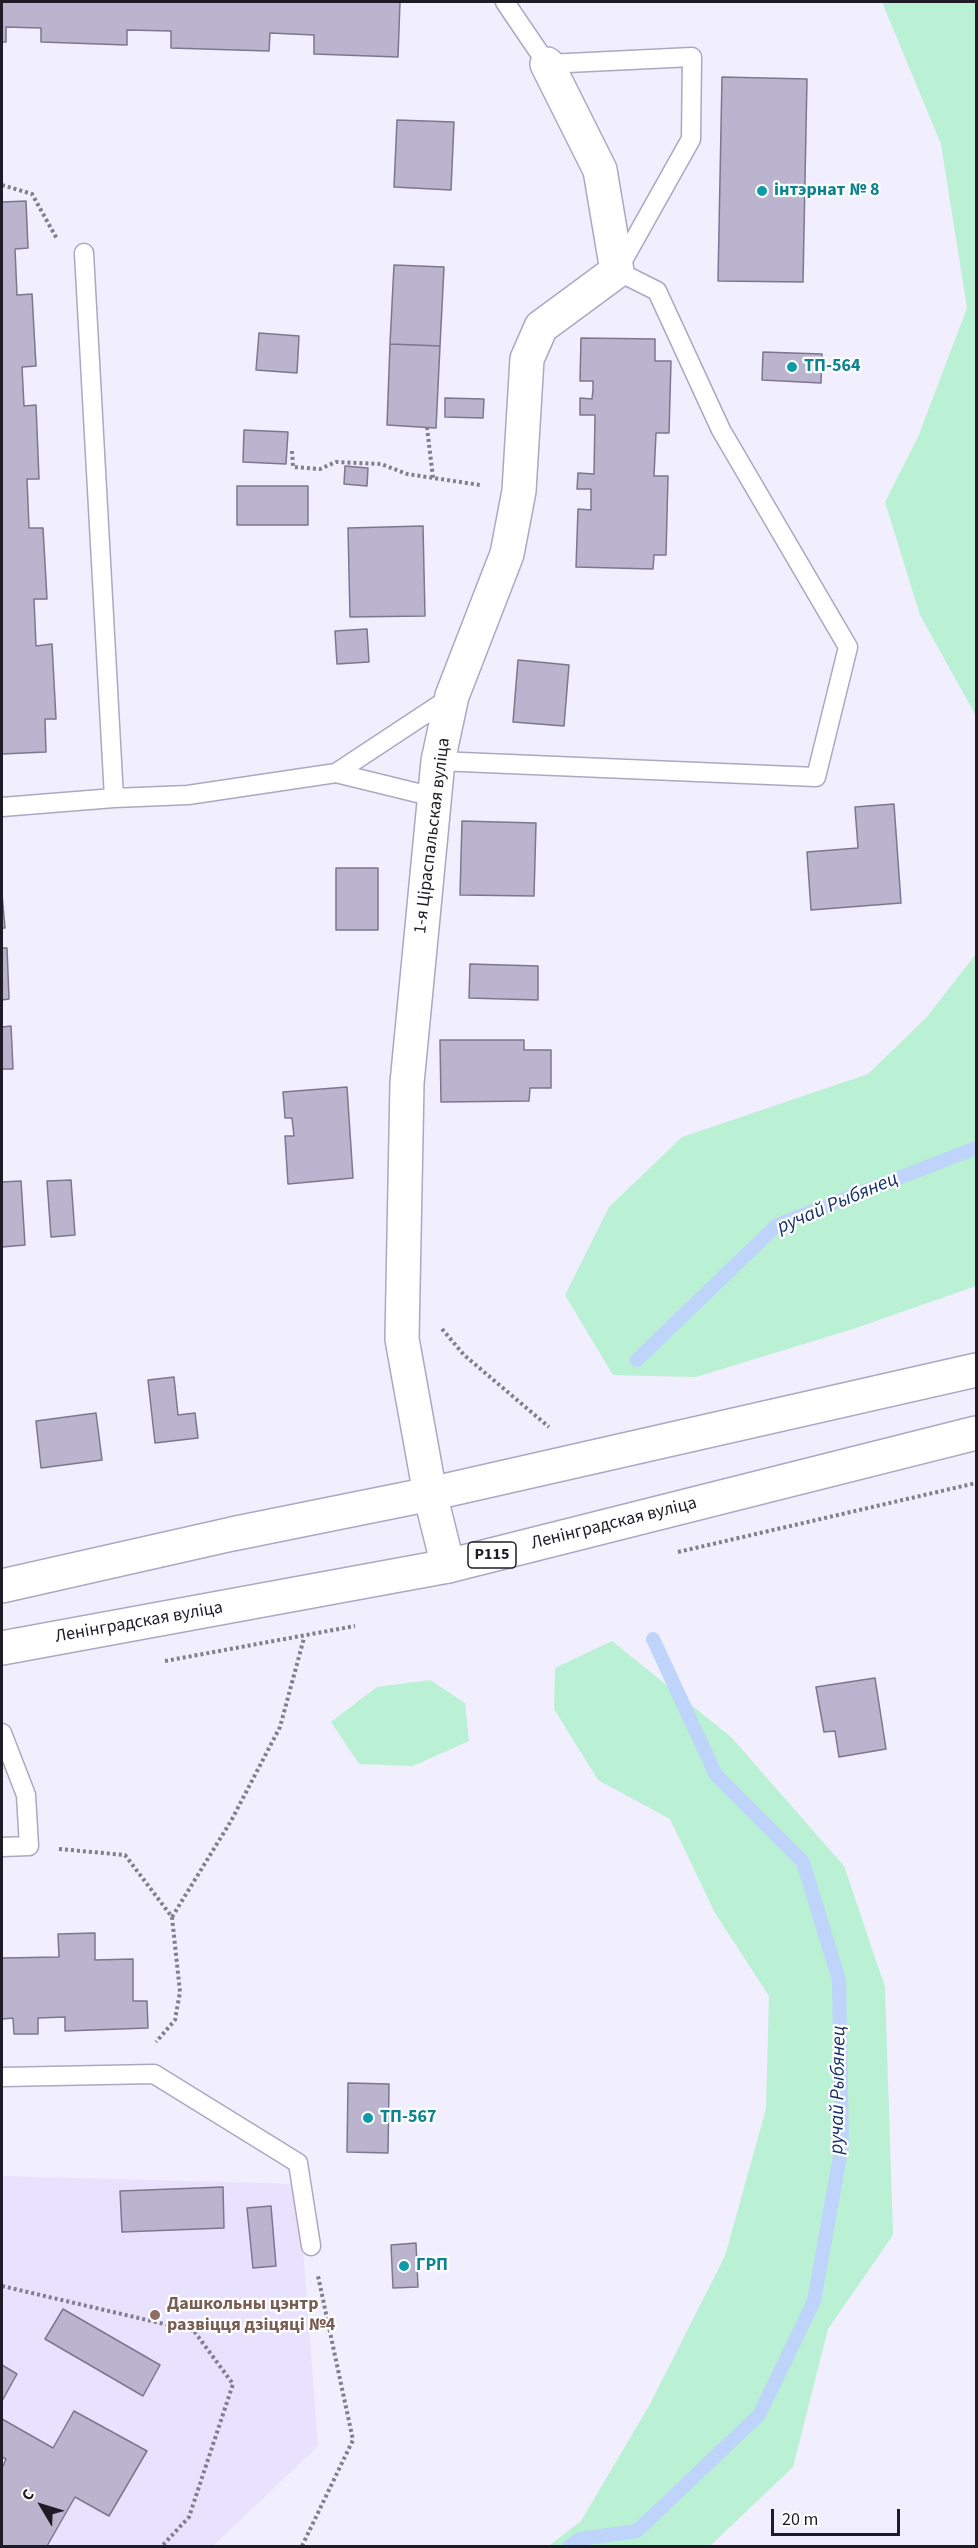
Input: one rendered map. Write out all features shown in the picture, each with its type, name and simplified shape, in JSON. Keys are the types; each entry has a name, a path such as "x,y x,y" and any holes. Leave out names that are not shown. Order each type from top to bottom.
{"main road":[{"path":"547,64 600,170 617,271"},
{"name":"1-я Ціраспальская вуліца","path":"448,1566 430,1494 402,1339 407,1083 438,761 452,696 507,554 519,491 527,359 541,327 617,271"},
{"path":"2,1586 232,1534 430,1494 976,1370"},
{"name":"Ленінградская вуліца","path":"2,1648 448,1566 976,1432"}],"lane":[{"path":"438,761 816,777 848,647 721,430 657,291 617,271 691,139 692,57 547,64 505,2"},
{"path":"84,253 114,798"},
{"path":"336,773 452,696"},
{"path":"2,807 188,795 336,773 434,797"},
{"path":"2,1733 26,1795 29,1846 2,1847"},
{"path":"2,2077 154,2074 298,2163 312,2246"}],"path":[{"path":"2,185 32,194 59,243 84,253"},
{"path":"427,428 433,478"},
{"path":"292,451 293,467 320,469 336,462 381,465 407,474 519,491"},
{"path":"403,1280 464,1355 554,1431"},
{"path":"172,1917 231,1821 280,1727 304,1637"},
{"path":"29,1846 125,1855 172,1917 180,1992 176,2020 160,2040 150,2046"},
{"path":"302,2547 353,2440 312,2246"},
{"path":"2,2286 194,2331 233,2384 189,2517 162,2547"}],"shaded area":[{"name":"Дашкольны цэнтр развіцця дзіцяці №4","path":"2,2176 298,2184 318,2446 213,2546 2,2546"}],"green space":[{"path":"882,2 976,2 976,716 920,615 885,502 918,437 967,308 941,144"},
{"path":"976,954 976,1286 853,1329 696,1377 613,1375 565,1295 609,1207 682,1137 868,1074 926,1018"},
{"path":"612,1641 731,1737 844,1866 885,1987 893,2235 828,2329 793,2467 710,2546 549,2546 581,2521 650,2404 725,2256 766,2109 769,1996 715,1913 670,1819 598,1780 554,1709 555,1668"},
{"path":"430,1680 465,1703 469,1741 413,1766 359,1764 331,1722 377,1687"}],"building":[{"path":"2,2 400,2 398,57 314,54 314,35 270,33 269,51 171,48 171,31 127,30 127,45 41,42 41,28 6,27 6,42 2,42"},
{"name":"інтэрнат № 8","path":"722,77 807,79 803,282 718,281"},
{"path":"397,120 454,122 451,190 394,187"},
{"path":"26,201 28,248 15,249 17,295 32,294 36,366 22,367 24,406 36,405 39,479 27,479 29,528 43,528 47,599 34,599 36,646 52,644 56,719 45,719 46,752 2,754 2,202"},
{"path":"394,265 444,267 440,346 390,344"},
{"path":"259,333 299,336 297,373 256,370"},
{"path":"581,338 655,339 655,361 671,361 669,433 656,433 654,476 668,476 666,555 654,555 653,569 576,567 578,509 591,510 591,489 577,489 578,473 594,474 595,415 580,415 580,398 592,399 593,390 593,381 580,381"},
{"path":"390,344 440,346 436,428 387,425"},
{"name":"ТП-564","path":"763,352 822,354 821,383 762,380"},
{"path":"445,398 484,399 483,418 445,417"},
{"path":"244,430 288,432 286,464 243,462"},
{"path":"345,466 368,468 367,486 344,484"},
{"path":"237,486 308,486 308,525 237,525"},
{"path":"423,526 425,616 350,617 348,528"},
{"path":"367,629 369,662 337,664 335,631"},
{"path":"518,660 569,665 564,726 513,722"},
{"path":"894,804 901,903 811,910 807,852 858,848 855,807"},
{"path":"462,821 536,823 534,896 460,895"},
{"path":"336,868 378,868 378,930 336,930"},
{"path":"2,894 5,928 2,928"},
{"path":"2,948 7,948 9,999 2,1000"},
{"path":"470,964 538,966 538,1000 469,998"},
{"path":"11,1026 13,1069 2,1069 2,1027"},
{"path":"440,1040 524,1040 524,1050 551,1050 551,1088 530,1088 529,1101 441,1102"},
{"path":"347,1087 353,1178 288,1184 285,1136 294,1136 292,1118 285,1118 283,1092"},
{"path":"71,1180 75,1235 51,1237 47,1181"},
{"path":"21,1181 25,1245 2,1247 2,1182"},
{"path":"174,1377 178,1415 195,1413 198,1438 155,1443 148,1380"},
{"path":"96,1413 102,1460 41,1468 36,1421"},
{"path":"875,1678 886,1749 839,1757 835,1731 824,1732 816,1687"},
{"path":"95,1933 95,1960 133,1959 133,2001 147,2001 148,2028 65,2031 65,2017 38,2018 38,2034 14,2034 13,2018 2,2019 2,1958 59,1957 58,1934"},
{"name":"ТП-567","path":"348,2083 389,2084 388,2153 347,2152"},
{"path":"223,2187 224,2228 122,2232 120,2191"},
{"path":"271,2206 276,2266 253,2268 247,2208"},
{"name":"ГРП","path":"416,2243 418,2287 393,2288 391,2245"},
{"path":"63,2309 160,2365 143,2396 45,2339"},
{"path":"2,2365 17,2374 2,2401"},
{"path":"74,2411 147,2451 109,2516 75,2497 47,2546 2,2546 2,2468 6,2459 2,2457 2,2419 53,2448"}],"waterway":[{"name":"ручай Рыбянец","path":"637,1360 777,1225 976,1148"},
{"name":"ручай Рыбянец","path":"570,2546 580,2539 637,2531 759,2415 814,2301 842,2145 839,1980 803,1862 716,1775 653,1639"}],"place":[{"name":"інтэрнат № 8","path":"762,191"},
{"name":"ТП-564","path":"792,367"},
{"name":"ТП-567","path":"368,2118"},
{"name":"ГРП","path":"404,2266"},
{"name":"Дашкольны цэнтр развіцця дзіцяці №4","path":"155,2315"}]}
